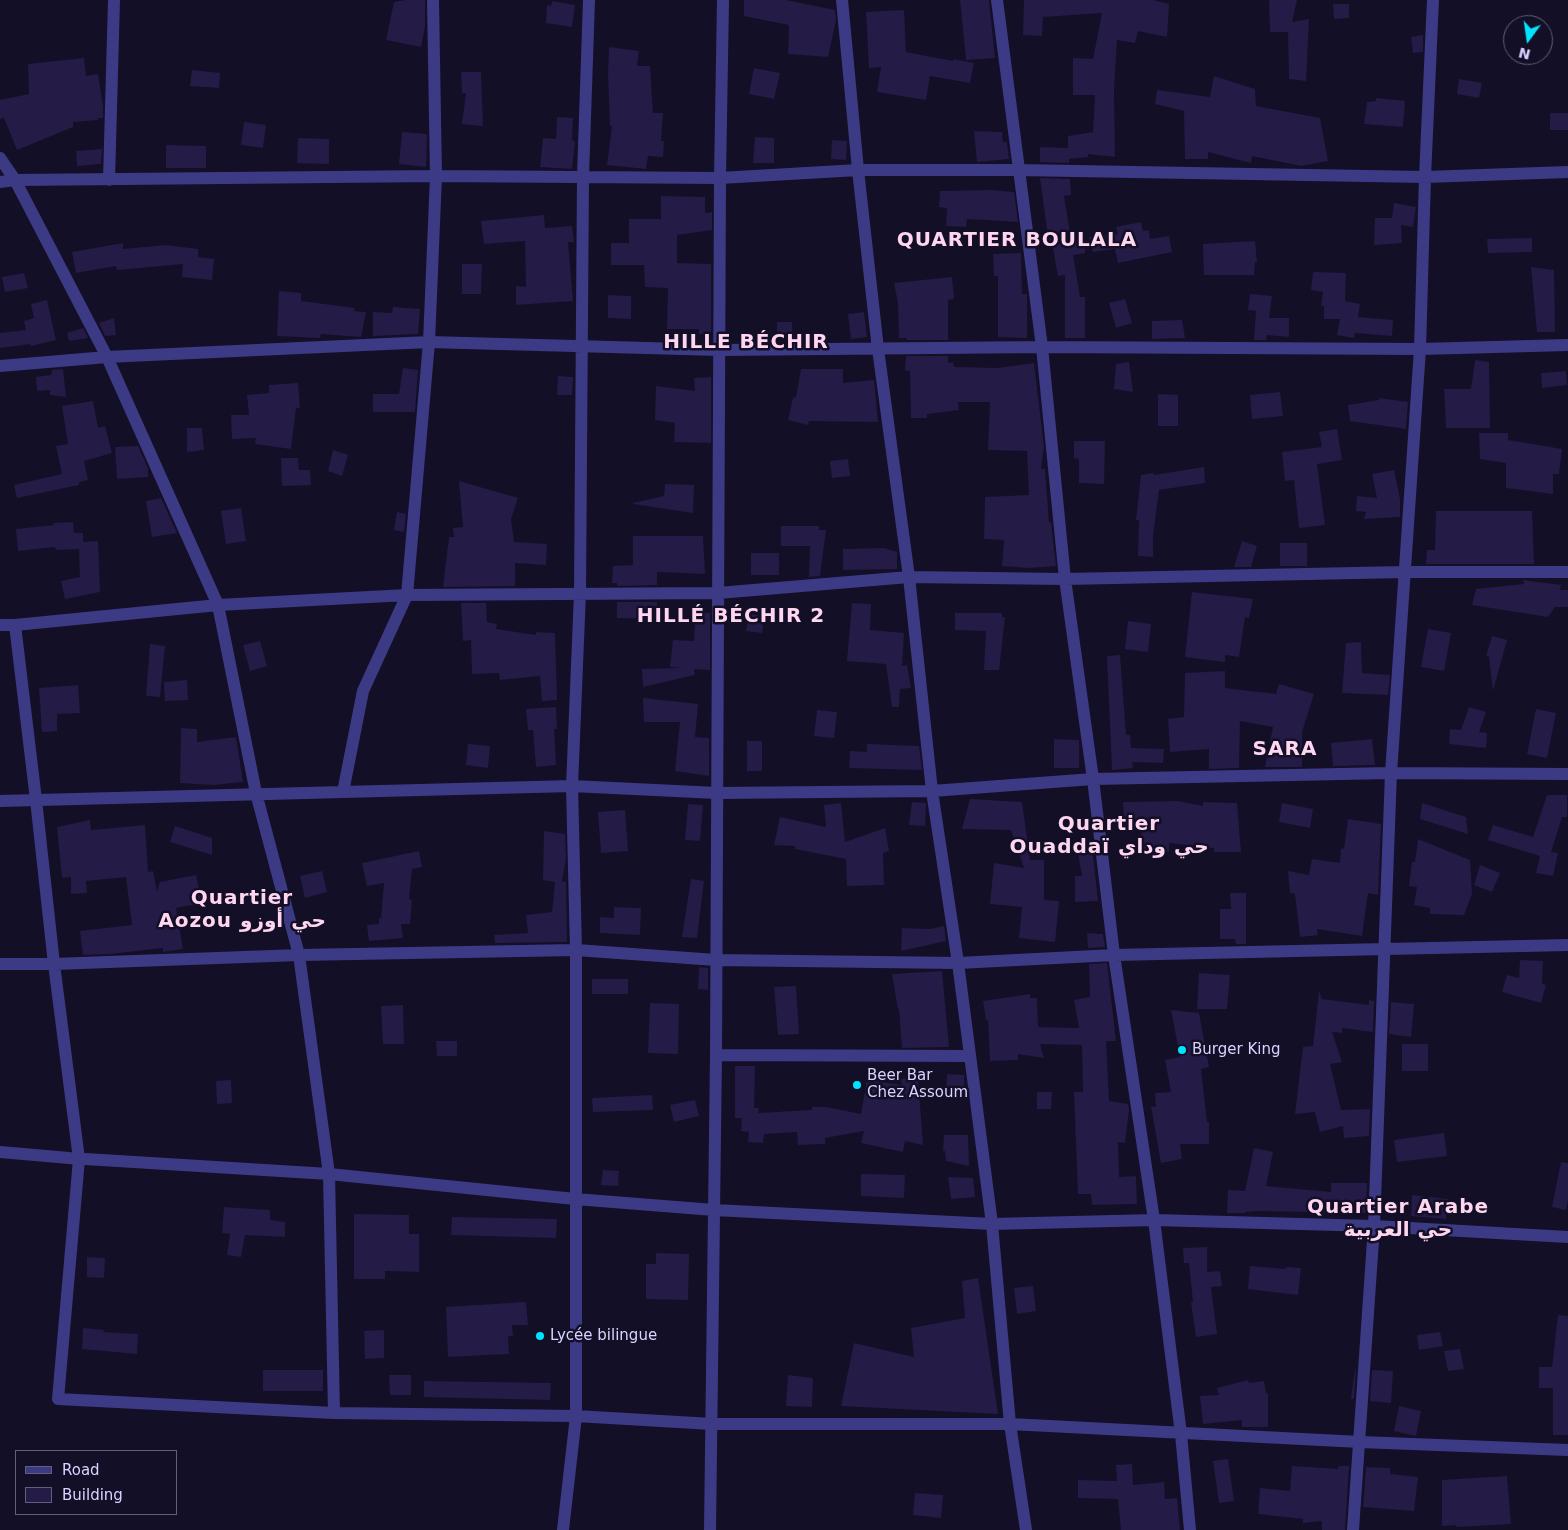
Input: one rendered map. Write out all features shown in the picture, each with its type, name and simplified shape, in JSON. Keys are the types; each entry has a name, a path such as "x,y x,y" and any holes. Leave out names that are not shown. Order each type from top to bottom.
{"street":[{"path":"109,180 114,0"},
{"path":"343,792 363,691 407,594 429,342 436,176 433,0"},
{"path":"563,1530 576,1416 576,950 572,786 580,593 583,176 589,0"},
{"path":"710,1530 716,1055 720,178 723,0"},
{"path":"842,0 858,170 878,349 909,577 932,790 958,963 992,1224 1010,1424 1026,1530"},
{"path":"997,0 1042,347 1065,579 1093,779 1114,955 1154,1220 1181,1434 1190,1530"},
{"path":"1353,1530 1374,1226 1391,773 1420,349 1433,0"},
{"path":"0,158 15,180 107,357 218,605 256,794 299,955 329,1174 334,1413"},
{"path":"0,182 15,180 436,176 720,178 858,170 1018,170 1425,176 1568,172"},
{"path":"0,366 107,357 429,342 719,350 1042,347 1420,349 1568,345"},
{"path":"0,624 218,605 407,594 718,593 909,577 1065,579 1404,572 1568,572"},
{"path":"15,624 54,964 79,1159 58,1398 334,1413 576,1416 712,1424 1010,1424 1181,1434 1568,1450"},
{"path":"0,801 572,786 717,793 932,790 1093,779 1391,773 1568,774"},
{"path":"0,964 54,964 299,955 576,950 716,960 958,963 1114,955 1568,945"},
{"path":"716,1055 970,1056"},
{"path":"0,1152 79,1159 329,1174 575,1199 714,1210 992,1224 1154,1220 1374,1226 1568,1237"}],"building":[{"path":"425,0 425,27 421,47 386,40 394,2"},
{"path":"744,0 786,0 835,10 836,20 828,57 788,54 789,25 744,16"},
{"path":"960,0 989,0 995,58 966,60"},
{"path":"1024,0 1153,0 1169,4 1167,37 1138,31 1135,43 1117,40 1114,90 1115,157 1088,154 1088,157 1069,159 1069,163 1040,162 1040,147 1068,148 1068,136 1093,132 1095,95 1073,95 1073,58 1093,59 1102,13 1043,17 1042,36 1023,35"},
{"path":"1269,0 1297,0 1292,22 1309,19 1306,81 1289,79 1288,32 1270,32"},
{"path":"552,1 575,5 572,27 546,23 547,5 551,6"},
{"path":"1333,4 1349,4 1349,18 1334,19"},
{"path":"904,10 906,52 974,63 970,83 930,76 926,100 877,92 881,67 869,68 866,12"},
{"path":"1423,35 1423,52 1413,53 1411,37"},
{"path":"609,47 639,51 637,66 650,66 653,113 663,113 661,141 664,141 663,157 648,156 646,169 607,165 612,126 610,126 608,74"},
{"path":"84,58 86,76 98,74 103,118 73,122 73,127 17,150 4,118 0,119 0,100 29,94 28,64"},
{"path":"754,68 780,73 774,99 749,94"},
{"path":"192,70 220,73 219,88 190,86"},
{"path":"461,72 481,72 483,126 462,124 466,93 462,93"},
{"path":"1214,76 1255,89 1256,106 1320,118 1328,161 1301,166 1252,156 1251,163 1208,152 1208,159 1185,159 1184,111 1155,104 1157,90 1210,97"},
{"path":"1459,79 1482,83 1479,98 1457,94"},
{"path":"1376,98 1405,101 1403,127 1364,124 1367,102 1376,101"},
{"path":"1550,113 1568,113 1568,130 1550,130"},
{"path":"557,117 573,118 572,140 575,141 572,169 540,167 543,138 556,139"},
{"path":"244,122 266,125 263,148 241,145"},
{"path":"974,131 1002,132 1003,142 1007,142 1009,159 977,162"},
{"path":"402,132 427,134 426,167 399,164"},
{"path":"755,137 774,138 774,163 753,163"},
{"path":"298,138 329,139 329,164 297,163"},
{"path":"832,140 847,141 846,160 831,159"},
{"path":"166,145 206,146 206,168 166,168"},
{"path":"102,149 101,164 77,166 76,151"},
{"path":"1040,178 1070,179 1071,195 1064,196 1071,239 1085,238 1085,253 1073,255 1080,297 1085,297 1085,338 1065,338 1065,275 1058,276 1052,243 1049,244"},
{"path":"990,190 1014,192 1018,222 967,219 966,227 946,226 947,208 939,207 940,191"},
{"path":"661,196 705,197 705,213 712,212 712,230 677,235 677,263 711,264 711,335 699,334 699,329 667,329 668,288 645,287 644,265 611,265 611,243 629,243 629,219 661,219"},
{"path":"1394,203 1416,207 1413,227 1401,225 1402,243 1374,245 1375,218 1392,218"},
{"path":"544,215 545,228 572,226 574,242 568,242 573,301 516,305 516,286 526,287 525,241 484,244 481,221"},
{"path":"1141,222 1143,231 1149,230 1150,239 1169,236 1172,252 1118,263 1115,249 1093,252 1089,237 1118,234 1116,227"},
{"path":"1532,238 1532,252 1488,253 1487,239"},
{"path":"1255,241 1257,262 1255,262 1254,275 1204,275 1203,244"},
{"path":"123,243 123,249 166,245 198,249 198,257 214,259 212,280 182,277 183,264 117,270 116,266 76,273 72,252"},
{"path":"1021,253 1022,294 1027,294 1027,338 998,337 998,276 994,276 993,254"},
{"path":"462,264 482,264 481,294 462,294"},
{"path":"1531,267 1554,270 1555,332 1537,332"},
{"path":"1313,272 1346,273 1345,301 1360,304 1358,317 1393,320 1392,336 1355,333 1354,338 1337,335 1340,319 1324,319 1324,306 1321,306 1323,292 1311,290"},
{"path":"24,273 28,288 5,292 2,277"},
{"path":"952,277 954,299 948,300 948,340 906,340 907,338 899,338 898,303 894,283"},
{"path":"279,291 301,293 301,301 355,308 354,311 366,312 361,337 321,334 320,338 277,336"},
{"path":"1250,294 1272,296 1269,318 1289,318 1289,337 1267,335 1266,340 1254,340 1256,311 1248,310"},
{"path":"608,295 631,296 631,319 608,318"},
{"path":"1125,299 1132,323 1116,328 1109,303"},
{"path":"47,300 56,340 31,346 30,344 0,348 0,333 26,330 24,321 34,318 31,304"},
{"path":"393,307 420,309 418,334 373,336 373,312 392,313"},
{"path":"864,312 867,337 851,339 848,314"},
{"path":"114,318 116,335 105,336 99,323"},
{"path":"1182,320 1185,338 1152,339 1152,321"},
{"path":"777,322 792,322 792,338 777,339"},
{"path":"83,328 88,338 69,341 67,333"},
{"path":"906,356 948,356 948,363 953,362 954,367 998,368 1034,363 1044,447 1041,469 1045,469 1049,522 1051,522 1056,566 1029,568 1002,566 1004,540 984,539 985,497 1029,495 1027,451 988,450 990,402 958,402 959,410 927,414 927,418 911,418 910,371 905,370"},
{"path":"1475,360 1489,362 1490,428 1446,428 1444,389 1471,389"},
{"path":"1129,362 1133,392 1114,389 1116,364"},
{"path":"403,368 418,370 415,412 373,412 373,394 399,394"},
{"path":"63,369 66,397 50,395 50,390 37,391 36,377 51,375 52,370"},
{"path":"801,369 843,369 843,383 874,380 878,422 809,421 808,425 788,420 793,398 796,397"},
{"path":"1566,371 1567,385 1542,388 1541,373"},
{"path":"558,376 573,377 572,395 557,395"},
{"path":"711,377 711,443 674,442 675,423 655,420 656,386 695,391 694,378"},
{"path":"298,383 300,408 296,408 291,449 255,444 256,438 232,439 231,415 249,415 247,395 269,393 269,385"},
{"path":"1280,392 1283,416 1252,419 1250,395"},
{"path":"1158,394 1178,395 1178,426 1158,426"},
{"path":"1379,398 1408,402 1406,429 1350,421 1348,405 1379,400"},
{"path":"93,401 98,428 105,426 112,453 84,461 88,480 79,482 79,485 17,498 14,485 62,474 56,446 68,444 62,406"},
{"path":"187,428 202,428 204,450 187,452"},
{"path":"1337,429 1342,460 1317,464 1325,525 1299,528 1294,480 1285,481 1282,452 1322,447 1319,432"},
{"path":"1479,433 1508,433 1508,440 1562,449 1559,474 1553,474 1553,494 1506,488 1506,463 1480,459"},
{"path":"1074,441 1105,441 1104,484 1079,483 1079,459 1074,458"},
{"path":"138,446 148,468 148,477 117,479 115,447"},
{"path":"333,450 348,455 342,476 328,471"},
{"path":"281,458 298,458 299,470 310,470 311,485 282,486"},
{"path":"848,459 850,476 832,478 830,461"},
{"path":"1204,467 1205,483 1159,490 1153,536 1153,557 1138,556 1139,520 1136,520 1141,475 1153,473 1154,475"},
{"path":"1394,470 1400,499 1400,517 1364,519 1366,512 1356,511 1357,496 1377,498 1372,474"},
{"path":"459,481 518,498 511,519 514,542 547,544 546,565 515,563 515,586 443,587 449,537 454,537 453,528 463,527"},
{"path":"665,484 694,485 693,513 633,504 664,496"},
{"path":"161,498 177,533 152,537 146,501"},
{"path":"241,508 246,541 226,544 221,511"},
{"path":"1436,511 1532,511 1534,564 1426,564 1427,550 1435,550"},
{"path":"397,512 406,514 404,532 394,530"},
{"path":"73,522 74,533 83,533 83,542 98,541 100,592 65,599 61,581 80,577 79,549 56,550 55,547 18,551 16,529"},
{"path":"781,526 819,526 819,530 826,530 820,576 809,577 810,546 781,546"},
{"path":"633,536 703,536 705,574 657,572 657,585 617,586 617,583 612,583 613,566 633,565"},
{"path":"1242,541 1257,546 1251,567 1234,567"},
{"path":"1280,543 1307,543 1307,566 1280,566"},
{"path":"884,548 897,552 897,569 843,570 843,549"},
{"path":"751,553 779,553 779,575 751,575"},
{"path":"1523,580 1561,585 1560,590 1568,590 1568,607 1555,607 1548,617 1472,605 1476,589 1524,584"},
{"path":"1192,592 1253,599 1249,618 1245,617 1239,657 1225,655 1225,662 1185,657"},
{"path":"617,602 657,602 656,619 617,618"},
{"path":"696,602 700,602 703,613 710,613 710,670 694,669 695,675 643,687 642,669 682,668 670,667 673,640 694,641"},
{"path":"461,603 486,603 487,622 497,624 496,629 536,635 536,632 555,633 557,700 542,701 540,676 500,680 499,673 472,674 471,640 463,641"},
{"path":"852,603 871,604 870,630 904,633 902,666 907,665 911,688 900,689 899,707 892,707 886,664 847,661"},
{"path":"955,613 1002,613 1002,617 1005,617 999,670 984,670 986,631 955,630"},
{"path":"749,614 764,616 762,633 746,631"},
{"path":"1128,621 1151,624 1148,652 1125,649"},
{"path":"1428,629 1451,633 1444,671 1421,667"},
{"path":"1492,636 1507,640 1493,691 1489,657 1486,656"},
{"path":"260,641 267,666 250,671 243,645"},
{"path":"1361,642 1362,673 1390,675 1388,695 1342,693 1346,643"},
{"path":"150,644 165,646 160,697 146,696"},
{"path":"1120,655 1126,735 1130,735 1131,748 1164,749 1163,763 1132,762 1133,768 1112,770 1107,656"},
{"path":"1225,671 1225,688 1276,694 1279,684 1314,694 1302,732 1302,767 1265,767 1273,727 1240,721 1239,768 1209,769 1209,749 1170,752 1168,719 1184,717 1185,673"},
{"path":"187,680 188,700 165,701 164,682"},
{"path":"78,685 80,713 57,714 57,731 42,732 39,688"},
{"path":"643,698 698,704 695,737 709,738 709,776 675,771 680,722 644,722"},
{"path":"556,707 557,729 554,729 556,765 536,767 533,730 528,730 526,709"},
{"path":"1469,707 1486,712 1479,732 1487,733 1486,748 1449,744 1450,729 1461,730"},
{"path":"1536,709 1556,713 1547,758 1527,754"},
{"path":"817,710 837,712 834,738 814,736"},
{"path":"181,728 197,729 197,742 236,737 243,782 213,785 180,783"},
{"path":"1054,739 1079,740 1079,768 1054,768"},
{"path":"1372,739 1375,765 1333,766 1331,743"},
{"path":"747,741 762,741 762,771 747,771"},
{"path":"468,744 490,746 488,768 466,765"},
{"path":"867,744 919,746 922,770 849,768 850,751 867,752"},
{"path":"1547,795 1567,795 1567,817 1562,817 1551,852 1558,853 1553,876 1536,873 1540,856 1488,840 1493,825 1533,837"},
{"path":"970,799 1022,802 1030,860 1044,860 1044,900 1059,901 1055,942 1019,938 1022,907 990,904 994,863 1024,868 1011,830 962,829"},
{"path":"1178,801 1203,806 1203,802 1237,803 1241,852 1214,852 1214,848 1169,843 1169,852 1142,853 1141,820 1124,820 1123,802"},
{"path":"912,802 926,803 925,826 909,825"},
{"path":"841,803 845,842 885,828 889,851 883,853 884,885 847,886 846,859 795,849 795,846 774,845 780,817 826,827 824,805"},
{"path":"1282,803 1313,809 1310,828 1279,822"},
{"path":"1422,803 1466,817 1468,834 1420,819"},
{"path":"688,804 703,805 700,841 685,840"},
{"path":"625,810 628,851 601,853 598,812"},
{"path":"1348,819 1381,824 1378,895 1368,893 1362,936 1317,929 1318,935 1300,937 1295,894 1290,893 1288,871 1309,875 1312,859 1340,863 1341,848 1344,849"},
{"path":"90,820 91,830 145,825 148,872 153,871 157,892 160,882 196,875 202,903 176,908 183,949 163,952 163,948 83,955 80,931 132,925 126,877 86,881 87,893 71,894 71,877 62,878 57,827"},
{"path":"175,826 212,838 212,855 170,842"},
{"path":"544,831 565,834 566,859 562,881 566,882 567,942 495,943 494,935 528,933 526,915 552,912 555,882 543,880"},
{"path":"1418,839 1470,860 1472,894 1464,915 1430,914 1430,908 1414,905 1417,887 1409,886 1412,862 1415,862"},
{"path":"1092,846 1098,901 1075,902 1075,876 1082,876 1077,848"},
{"path":"419,851 422,867 412,869 409,899 412,900 410,924 401,924 403,938 369,941 367,925 379,924 384,883 367,886 362,863"},
{"path":"1480,865 1500,873 1492,892 1474,885"},
{"path":"322,871 327,892 305,898 300,876"},
{"path":"691,879 704,881 697,938 682,937"},
{"path":"1230,893 1246,893 1246,944 1236,944 1235,939 1220,939 1220,909 1231,909"},
{"path":"614,907 641,908 640,935 600,933 600,917 614,918"},
{"path":"944,926 946,941 901,951 902,928 930,929"},
{"path":"1087,933 1103,934 1105,947 1088,948"},
{"path":"1520,960 1543,961 1542,984 1546,985 1541,1003 1502,992 1507,975 1519,978"},
{"path":"1107,963 1116,1041 1106,1041 1109,1101 1128,1104 1125,1143 1118,1142 1119,1177 1136,1176 1137,1204 1092,1205 1091,1194 1078,1194 1074,1092 1083,1092 1082,1045 1040,1044 1044,1058 1018,1054 1018,1060 990,1061 988,1020 986,1020 983,1001 1030,994 1030,998 1037,998 1038,1027 1079,1028 1074,1000 1090,997 1089,964"},
{"path":"699,967 708,968 708,990 698,989"},
{"path":"942,971 949,1047 902,1048 899,1009 892,974"},
{"path":"1199,973 1230,975 1227,1009 1197,1009"},
{"path":"592,979 628,979 628,994 592,994"},
{"path":"796,986 799,1034 778,1035 774,987"},
{"path":"1319,991 1322,999 1369,1005 1369,1000 1374,1001 1373,1032 1342,1028 1342,1033 1332,1032 1342,1062 1330,1064 1341,1110 1370,1109 1369,1136 1344,1138 1343,1126 1320,1132 1315,1112 1295,1114 1303,1047 1313,1046"},
{"path":"1391,1002 1414,1004 1411,1037 1389,1034"},
{"path":"650,1003 679,1004 678,1054 648,1053"},
{"path":"403,1005 404,1044 383,1044 381,1006"},
{"path":"1171,1010 1199,1013 1209,1067 1201,1069 1207,1122 1209,1122 1209,1144 1180,1144 1182,1159 1161,1163 1151,1106 1156,1107 1155,1093 1171,1092 1165,1060 1180,1057"},
{"path":"436,1041 457,1041 457,1056 437,1056"},
{"path":"1402,1044 1428,1044 1428,1071 1402,1071"},
{"path":"735,1066 755,1066 754,1108 759,1108 758,1113 812,1110 812,1107 826,1107 861,1114 867,1080 902,1085 901,1079 918,1078 923,1145 905,1141 903,1152 861,1143 864,1131 825,1138 825,1144 798,1145 797,1132 764,1134 763,1143 748,1142 749,1132 741,1131 742,1118 735,1118"},
{"path":"947,1074 964,1075 964,1092 946,1091"},
{"path":"231,1080 232,1103 217,1104 216,1081"},
{"path":"1037,1092 1052,1092 1051,1109 1037,1109"},
{"path":"652,1095 653,1110 593,1112 592,1098"},
{"path":"695,1100 699,1116 674,1122 670,1105"},
{"path":"1444,1133 1447,1156 1397,1162 1394,1140"},
{"path":"944,1135 968,1135 969,1166 946,1161 945,1151 943,1151"},
{"path":"1254,1148 1273,1152 1266,1186 1331,1192 1331,1183 1367,1183 1366,1213 1256,1211 1227,1213 1228,1190 1245,1191"},
{"path":"1561,1162 1568,1163 1568,1200 1566,1210 1552,1207"},
{"path":"603,1170 619,1171 618,1186 601,1185"},
{"path":"861,1174 905,1175 904,1198 861,1196"},
{"path":"948,1177 973,1178 975,1197 951,1199"},
{"path":"1412,1195 1448,1199 1446,1219 1411,1216"},
{"path":"224,1207 270,1210 270,1220 285,1222 285,1237 245,1235 241,1257 227,1255 230,1234 222,1233"},
{"path":"354,1214 409,1215 409,1234 419,1234 419,1272 385,1271 385,1279 354,1279"},
{"path":"452,1217 557,1219 556,1238 451,1235"},
{"path":"1207,1247 1207,1272 1220,1271 1222,1286 1211,1287 1217,1334 1196,1337 1191,1302 1193,1302 1189,1263 1184,1263 1183,1248"},
{"path":"656,1253 689,1254 688,1300 646,1299 646,1264 656,1264"},
{"path":"87,1257 105,1258 104,1278 87,1277"},
{"path":"1250,1266 1286,1269 1286,1267 1301,1268 1298,1295 1248,1289"},
{"path":"978,1278 998,1414 841,1406 854,1343 914,1357 911,1328 965,1318 962,1281"},
{"path":"1033,1286 1036,1311 1017,1314 1014,1288"},
{"path":"526,1302 528,1325 512,1325 513,1336 508,1336 509,1354 448,1357 446,1307"},
{"path":"1558,1315 1568,1316 1568,1435 1553,1435 1553,1388 1539,1388 1539,1367 1552,1367"},
{"path":"83,1328 104,1330 103,1332 138,1334 137,1354 82,1349"},
{"path":"384,1330 384,1358 365,1359 364,1331"},
{"path":"1440,1332 1443,1346 1419,1350 1417,1335"},
{"path":"1460,1349 1464,1369 1448,1371 1444,1351"},
{"path":"1355,1369 1354,1399 1351,1399"},
{"path":"263,1370 323,1370 323,1391 263,1391"},
{"path":"1372,1370 1393,1371 1391,1403 1370,1401"},
{"path":"389,1375 411,1375 411,1395 390,1395"},
{"path":"788,1375 813,1378 812,1407 786,1406"},
{"path":"1248,1380 1249,1383 1264,1381 1266,1393 1268,1393 1268,1427 1242,1427 1242,1420 1203,1424 1200,1396 1219,1395 1217,1388"},
{"path":"424,1381 551,1383 550,1400 424,1397"},
{"path":"1399,1406 1421,1411 1416,1436 1394,1431"},
{"path":"1228,1459 1234,1501 1219,1503 1213,1461"},
{"path":"1132,1464 1133,1485 1164,1482 1165,1499 1177,1498 1180,1530 1121,1530 1118,1499 1078,1498 1078,1480 1117,1481 1116,1465"},
{"path":"1292,1466 1338,1469 1338,1466 1349,1466 1345,1530 1322,1530 1322,1521 1303,1523 1303,1519 1258,1514 1260,1488 1290,1491"},
{"path":"1366,1467 1390,1468 1390,1474 1418,1477 1414,1511 1363,1507"},
{"path":"1507,1476 1511,1524 1442,1526 1442,1480"},
{"path":"915,1493 943,1495 941,1518 913,1515"}],"place":[{"name":"Burger King","path":"1182,1050"},
{"name":"Beer Bar Chez Assoum","path":"857,1085"},
{"name":"Lycée bilingue","path":"540,1336"}],"district":[{"name":"QUARTIER BOULALA","path":"1017,241"},
{"name":"HILLE BÉCHIR","path":"746,343"},
{"name":"HILLÉ BÉCHIR 2","path":"731,617"},
{"name":"SARA","path":"1285,750"},
{"name":"Quartier Ouaddaï حي وداي","path":"1109,836"},
{"name":"Quartier Aozou حي أوزو","path":"242,910"},
{"name":"Quartier Arabe حي العربية","path":"1398,1220"}]}
